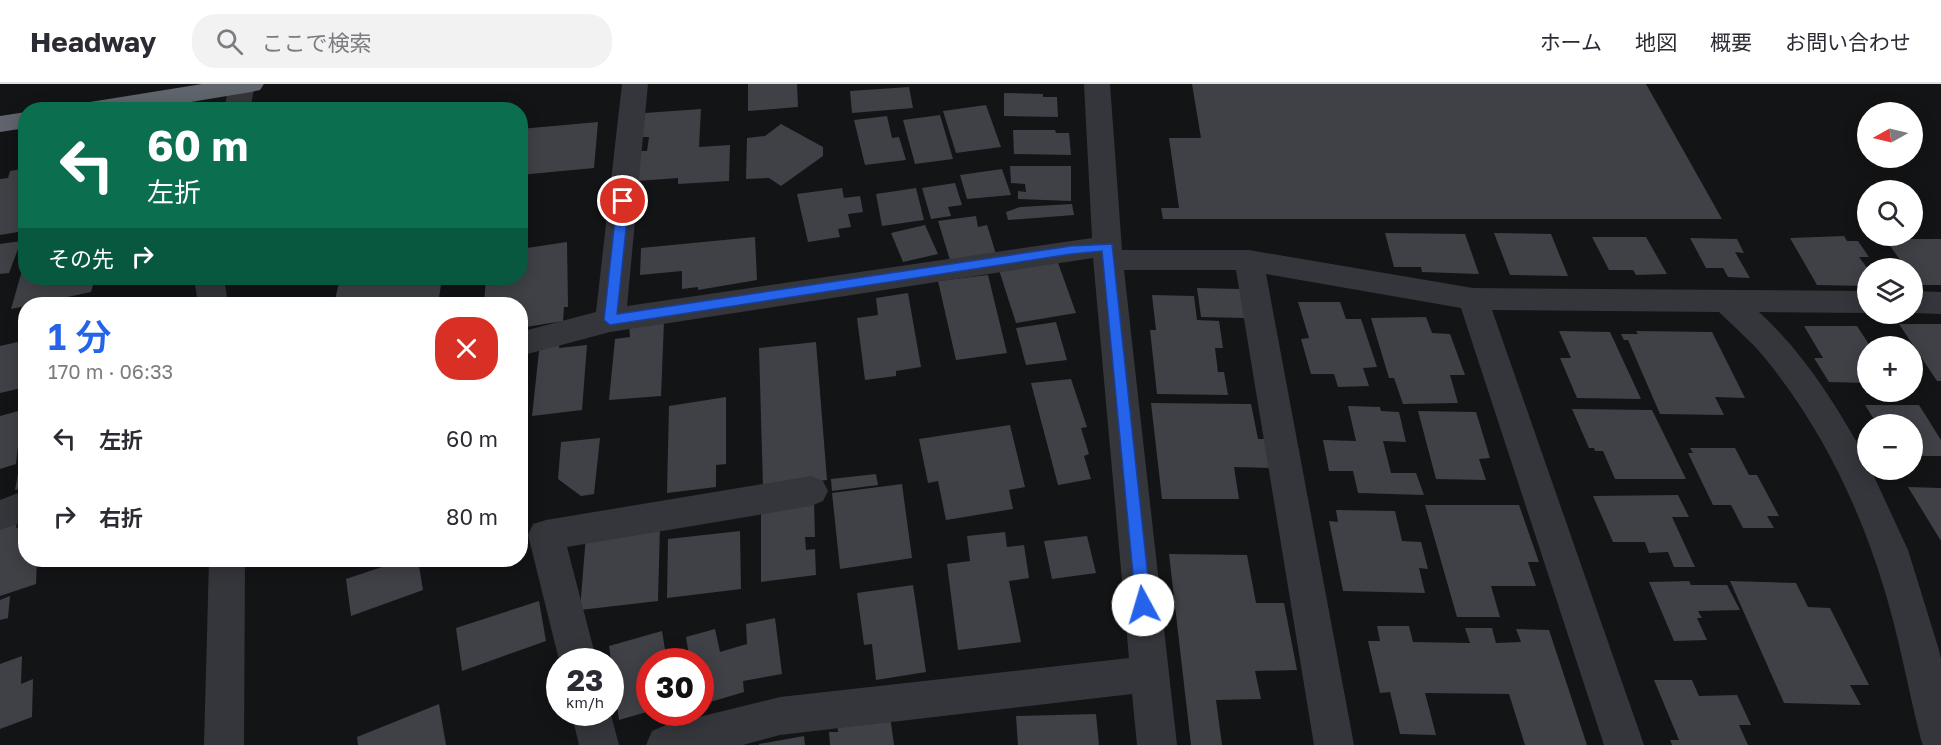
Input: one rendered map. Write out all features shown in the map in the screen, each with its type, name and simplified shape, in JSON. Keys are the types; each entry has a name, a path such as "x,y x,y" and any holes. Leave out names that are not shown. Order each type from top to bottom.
{"highway":[{"path":"154,102 243,91"},
{"path":"0,124 18,121"}],"street":[{"path":"610,320 635,84"},
{"path":"1097,84 1108,254 1157,745"},
{"path":"528,342 610,320 1071,250 1108,254 1249,260 1473,298 1857,302"},
{"path":"1249,260 1334,745"},
{"path":"1473,298 1624,745"},
{"path":"1727,301 1776,348 1801,381 1845,453 1882,532 1912,619 1935,698 1941,740"},
{"path":"1923,302 1941,303"},
{"path":"574,648 546,535 811,491"},
{"path":"0,515 18,508"},
{"path":"224,745 227,567"},
{"path":"666,745 780,716 1150,674"},
{"path":"594,726 599,745"}],"building":[{"path":"748,84 797,84 798,107 748,111"},
{"path":"1192,84 1646,84 1722,219 1163,219 1161,208 1179,208 1169,138 1201,138"},
{"path":"909,87 913,108 852,113 850,91"},
{"path":"1004,93 1043,94 1043,97 1057,97 1058,117 1004,116"},
{"path":"986,105 1001,147 956,153 943,111"},
{"path":"701,109 699,147 730,145 729,181 678,184 678,178 637,181 641,151 647,151 649,137 642,137 645,113"},
{"path":"940,115 953,159 915,164 903,120"},
{"path":"887,116 892,138 899,137 906,160 865,165 854,120"},
{"path":"598,122 594,168 528,174 528,128"},
{"path":"781,124 823,147 823,156 781,186 769,178 746,179 747,138 765,136"},
{"path":"1013,130 1055,130 1056,133 1069,133 1071,155 1014,154"},
{"path":"1010,166 1071,166 1071,201 1018,199 1018,191 1026,192 1025,184 1011,183"},
{"path":"1002,169 1011,195 967,199 960,175"},
{"path":"18,170 18,232 0,235 0,179 8,178 10,171"},
{"path":"955,183 962,205 948,207 951,216 931,219 922,188"},
{"path":"842,188 844,198 860,196 863,212 848,214 851,227 838,229 840,237 808,242 797,194"},
{"path":"916,188 924,220 882,226 876,194"},
{"path":"1072,204 1074,215 1008,220 1006,212 1020,207"},
{"path":"976,216 978,227 987,225 996,254 950,260 938,221"},
{"path":"925,225 938,254 903,262 891,233"},
{"path":"1385,233 1465,234 1479,274 1422,272 1421,267 1394,267"},
{"path":"1494,233 1551,234 1568,276 1510,275"},
{"path":"1844,236 1847,241 1857,241 1857,246 1861,246 1869,257 1857,258 1857,286 1817,285 1790,238"},
{"path":"755,237 757,280 698,290 698,287 682,289 682,271 640,275 641,248"},
{"path":"1592,237 1646,237 1667,274 1636,275 1633,270 1609,270"},
{"path":"1690,238 1737,239 1744,253 1735,252 1750,278 1728,277 1723,268 1706,268"},
{"path":"1923,239 1941,239 1941,285 1923,285 1923,258 1899,258 1890,246 1923,246"},
{"path":"18,241 18,249 9,273 0,274 0,244"},
{"path":"567,242 568,307 564,307 563,321 528,327 528,297 485,297 485,285 528,285 528,248"},
{"path":"1057,260 1076,313 1016,323 999,270"},
{"path":"988,275 1007,353 956,360 938,281"},
{"path":"18,284 93,285 91,292 67,297 18,297 18,308 11,309"},
{"path":"338,285 441,285 439,297 336,297"},
{"path":"1197,288 1240,289 1245,318 1201,317"},
{"path":"908,293 921,367 896,371 896,376 865,380 857,318 878,315 876,298"},
{"path":"1152,295 1194,296 1197,320 1219,321 1223,348 1215,348 1218,372 1224,372 1228,395 1157,394 1150,330 1156,330"},
{"path":"1298,302 1340,302 1346,319 1361,319 1377,367 1363,368 1369,386 1338,387 1334,374 1311,374 1301,339 1309,338"},
{"path":"1426,317 1432,333 1450,334 1465,375 1450,375 1458,403 1403,404 1394,378 1389,378 1371,318"},
{"path":"664,321 661,396 609,400 615,339 630,337 629,325"},
{"path":"1056,322 1067,360 1026,365 1016,328"},
{"path":"1899,324 1941,324 1941,381 1937,381 1923,360 1923,336 1907,336"},
{"path":"1804,326 1857,326 1864,336 1857,336 1857,383 1829,382 1814,358 1823,358"},
{"path":"1559,331 1610,332 1641,399 1577,398 1560,358 1571,358"},
{"path":"1636,331 1712,332 1745,398 1715,397 1724,415 1660,414 1628,340 1624,340 1621,334 1638,334"},
{"path":"560,340 559,348 587,345 582,410 532,416 540,342"},
{"path":"18,342 18,389 0,393 0,346"},
{"path":"816,342 827,480 763,487 759,348"},
{"path":"1071,379 1087,427 1081,428 1089,454 1084,456 1091,479 1058,485 1031,383"},
{"path":"726,397 726,464 716,465 716,487 667,493 669,406"},
{"path":"1151,403 1251,404 1258,439 1266,439 1272,468 1234,467 1239,499 1162,499"},
{"path":"1865,405 1919,405 1941,440 1941,456 1923,456 1923,414 1871,414"},
{"path":"1348,406 1380,407 1381,411 1399,412 1406,442 1383,441 1391,473 1416,473 1424,495 1358,493 1353,471 1329,471 1323,440 1356,441"},
{"path":"1572,409 1652,410 1686,479 1615,479 1603,451 1589,448"},
{"path":"18,411 16,464 0,469 0,416"},
{"path":"1418,411 1476,412 1490,458 1479,459 1486,480 1436,479"},
{"path":"1010,425 1025,487 1009,490 1013,509 946,520 938,481 928,483 919,439"},
{"path":"600,438 594,494 581,496 558,479 561,442"},
{"path":"1690,448 1735,448 1749,475 1757,475 1779,516 1767,516 1774,528 1743,528 1731,505 1713,505 1688,453 1693,453"},
{"path":"876,474 878,485 832,491 831,479"},
{"path":"902,484 912,558 840,569 832,493"},
{"path":"1908,487 1941,488 1941,541"},
{"path":"1678,495 1689,517 1672,517 1695,567 1674,567 1668,552 1649,553 1645,542 1613,542 1593,496"},
{"path":"814,501 815,537 805,537 806,550 815,549 816,575 761,582 761,506"},
{"path":"1425,505 1519,505 1539,562 1528,562 1536,586 1491,586 1500,617 1457,617"},
{"path":"1336,510 1395,511 1402,541 1421,542 1428,569 1419,568 1425,593 1343,591 1329,521 1338,522"},
{"path":"17,522 18,567 37,567 36,584 0,596 0,527"},
{"path":"660,526 658,601 580,610 586,535"},
{"path":"740,531 741,589 667,598 668,539"},
{"path":"1005,532 1007,547 1024,545 1029,578 1009,581 1021,642 958,650 947,564 970,561 967,536"},
{"path":"1087,536 1096,573 1052,579 1044,541"},
{"path":"1169,554 1247,555 1256,603 1284,603 1297,670 1255,671 1261,699 1216,700 1222,745 1191,745"},
{"path":"382,567 419,567 423,590 351,616 346,579"},
{"path":"1689,581 1691,585 1727,585 1740,610 1698,611 1702,618 1697,618 1707,640 1674,641 1649,582"},
{"path":"1730,581 1796,583 1808,607 1830,608 1869,685 1850,685 1861,705 1784,703"},
{"path":"913,585 926,672 876,680 872,644 864,645 857,593"},
{"path":"10,596 8,618 0,620 0,600"},
{"path":"539,601 546,641 462,671 456,628"},
{"path":"775,618 782,674 743,681 744,692 714,701 714,648 688,648 686,637 715,629 720,652 747,644 746,624"},
{"path":"1377,626 1409,626 1413,642 1470,643 1465,628 1492,628 1496,643 1521,642 1516,629 1549,630 1587,745 1525,745 1509,694 1425,693 1436,735 1400,734 1390,692 1380,693 1368,641 1380,641"},
{"path":"662,631 665,648 636,648 636,715 624,719 624,648 609,648 609,646"},
{"path":"22,656 21,684 33,679 32,717 0,729 0,664"},
{"path":"1654,680 1692,680 1699,696 1737,695 1751,725 1739,725 1748,745 1672,745 1670,740 1679,740"},
{"path":"439,704 446,745 358,745 357,737"},
{"path":"1096,714 1099,745 1018,745 1016,716"},
{"path":"890,716 894,745 830,745 829,732 838,732 837,723"},
{"path":"804,736 805,745 759,745 759,744"}],"route":[{"path":"623,201 610,320 1071,250 1107,247 1143,605"}]}
